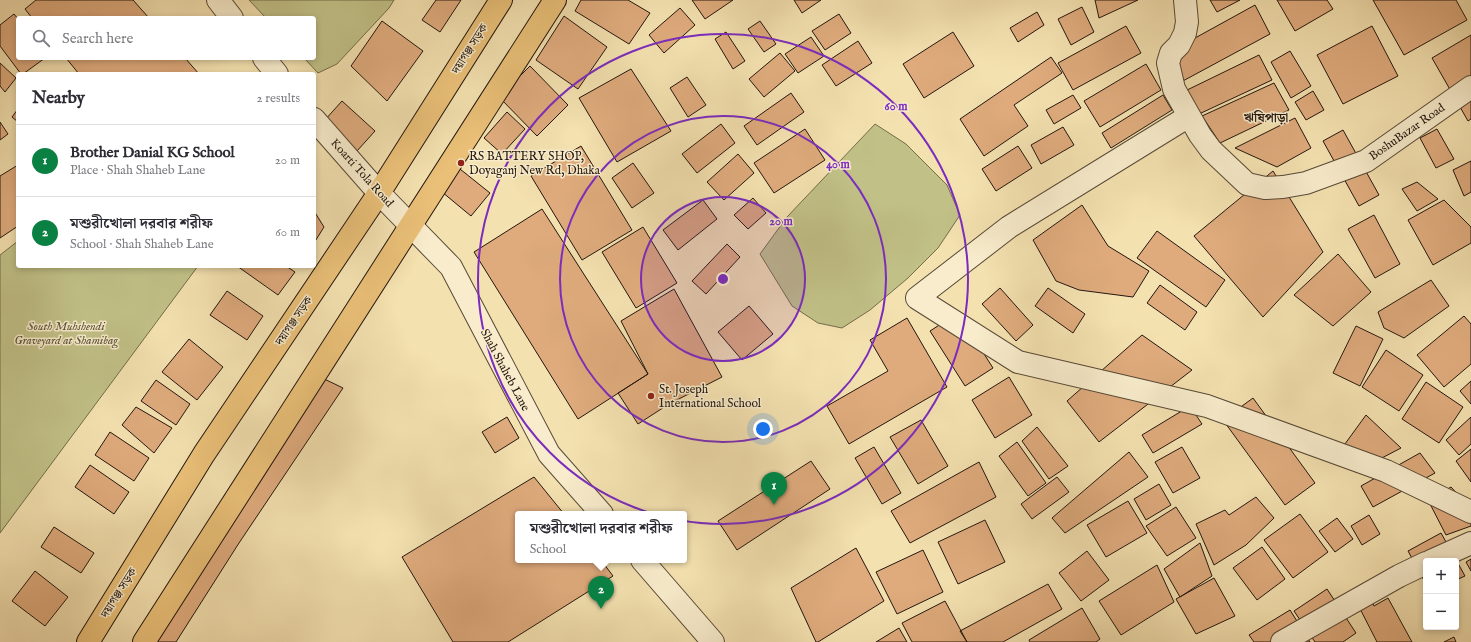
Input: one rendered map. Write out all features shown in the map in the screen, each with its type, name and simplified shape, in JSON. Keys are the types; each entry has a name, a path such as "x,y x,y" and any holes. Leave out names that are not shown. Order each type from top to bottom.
{"main road":[{"name":"দয়াগঞ্জ সড়ক","path":"88,642 204,454 379,194 500,0"},
{"path":"144,642 555,0"}],"street":[{"path":"218,0 230,16"},
{"name":"BoshuBazar Road","path":"1184,0 1187,22 1185,33 1171,53 1168,63 1174,89 1200,135 1211,150 1247,184 1265,188 1306,183 1366,161 1471,87"},
{"path":"266,60 275,72"},
{"path":"1189,116 1009,227 917,298 1018,362 1207,406 1386,471 1471,512"},
{"name":"Koarti Tola Road","path":"316,121 379,194 411,226"},
{"name":"Shah Shaheb Lane","path":"411,226 451,267 549,454 599,511"},
{"path":"1437,558 1471,542"},
{"path":"645,563 713,642"},
{"path":"1282,642 1399,576 1423,564"}],"green space":[{"path":"249,0 394,0 389,8 337,64 318,73 306,60 316,60 316,16 264,16"},
{"path":"875,124 906,144 947,185 960,215 938,248 908,278 870,310 842,328 818,323 792,306 760,254 787,217"},
{"name":"South Muhshendi Graveyard at Shamibag","path":"16,243 16,268 197,268 0,533 0,255"}],"building":[{"path":"36,0 133,0 147,16 30,16 25,9"},
{"path":"436,0 461,0 440,32 422,20"},
{"path":"581,0 628,0 650,13 629,44 575,11"},
{"path":"692,0 733,0 705,19"},
{"path":"794,0 821,0 802,13"},
{"path":"1095,0 1138,0 1099,18"},
{"path":"1210,0 1240,0 1217,12"},
{"path":"1277,0 1327,0 1333,9 1295,31"},
{"path":"1373,0 1456,0 1467,20 1404,55"},
{"path":"1255,5 1270,34 1181,82 1166,54"},
{"path":"1082,7 1094,32 1071,45 1058,19"},
{"path":"680,8 695,25 664,53 649,35"},
{"path":"1037,12 1044,25 1018,42 1010,28"},
{"path":"14,14 16,16 16,60 42,60 26,72 20,72 0,46 0,25"},
{"path":"839,14 851,33 825,50 812,31"},
{"path":"564,16 607,47 578,89 536,60"},
{"path":"382,21 423,51 387,101 351,66"},
{"path":"760,21 776,44 764,52 748,29"},
{"path":"1126,26 1141,53 1073,90 1058,63"},
{"path":"1372,26 1398,76 1343,104 1317,55"},
{"path":"726,32 745,61 733,69 715,39"},
{"path":"953,32 974,66 924,98 903,64"},
{"path":"1471,35 1471,119 1468,121 1432,58"},
{"path":"811,37 824,56 798,73 785,54"},
{"path":"858,41 872,63 836,86 822,65"},
{"path":"1290,51 1311,86 1291,98 1271,62"},
{"path":"780,53 795,71 764,97 749,79"},
{"path":"1259,55 1272,80 1199,114 1183,92"},
{"path":"1051,57 1062,73 1014,105 1028,126 984,156 960,119"},
{"path":"68,60 187,60 197,72 77,72"},
{"path":"0,63 16,78 5,92 0,86"},
{"path":"1146,64 1161,90 1100,127 1084,101"},
{"path":"530,66 568,105 537,136 499,97"},
{"path":"631,69 671,131 617,162 579,98"},
{"path":"687,77 706,105 688,117 670,88"},
{"path":"1274,83 1289,110 1220,143 1202,116"},
{"path":"1313,91 1324,110 1306,120 1295,102"},
{"path":"791,93 804,112 757,145 744,126"},
{"path":"1073,95 1081,108 1054,124 1046,110"},
{"path":"1163,95 1172,110 1111,148 1102,133"},
{"path":"342,101 375,131 357,151 324,121"},
{"path":"16,112 16,120 12,117"},
{"path":"507,112 525,129 502,154 484,138"},
{"path":"1295,118 1311,148 1277,167 1235,148"},
{"path":"0,122 8,134 0,140"},
{"path":"721,124 735,143 697,173 682,154"},
{"path":"1063,127 1074,145 1041,164 1031,145"},
{"path":"805,129 825,160 774,193 754,163"},
{"path":"1437,129 1454,159 1436,168 1420,138"},
{"path":"1343,130 1379,195 1359,206 1323,141"},
{"path":"581,146 632,230 582,260 531,176"},
{"path":"1018,146 1032,168 996,191 982,169"},
{"path":"738,154 754,173 724,200 707,182"},
{"path":"1471,161 1471,192 1464,196 1453,170"},
{"path":"633,163 654,193 632,208 612,178"},
{"path":"16,166 16,227 0,238 0,176"},
{"path":"460,169 490,193 471,216 442,192"},
{"path":"1273,171 1323,252 1263,317 1194,236"},
{"path":"1417,182 1438,199 1417,211 1402,189"},
{"path":"753,198 766,213 748,229 734,215"},
{"path":"703,200 717,219 678,250 663,230"},
{"path":"1444,200 1471,227 1471,243 1433,265 1408,220"},
{"path":"1082,205 1108,246 1149,271 1133,297 1079,290 1056,281 1033,240"},
{"path":"542,209 648,374 578,419 474,252"},
{"path":"316,214 324,227 316,240"},
{"path":"1374,215 1400,264 1375,278 1348,229"},
{"path":"643,227 677,283 636,308 602,252"},
{"path":"1157,231 1225,280 1206,307 1137,258"},
{"path":"727,244 740,257 706,294 692,281"},
{"path":"1338,254 1371,292 1333,326 1294,295"},
{"path":"240,268 289,268 295,272 278,295"},
{"path":"1431,280 1449,306 1404,338 1384,328 1378,312"},
{"path":"1160,285 1197,312 1185,330 1147,303"},
{"path":"1000,288 1033,325 1016,341 982,304"},
{"path":"1048,288 1085,314 1073,333 1035,306"},
{"path":"674,289 722,377 669,404 638,424 618,393 648,374 621,321"},
{"path":"227,291 263,316 247,340 210,315"},
{"path":"749,306 773,334 742,360 718,332"},
{"path":"958,313 993,368 965,386 930,331"},
{"path":"1464,316 1471,324 1471,364 1444,387 1417,355"},
{"path":"907,318 947,387 849,444 827,406 888,371 870,340"},
{"path":"1356,326 1383,339 1360,386 1333,373"},
{"path":"1142,335 1192,370 1099,442 1067,401"},
{"path":"189,339 223,367 197,400 162,372"},
{"path":"1386,350 1423,375 1399,411 1362,387"},
{"path":"316,375 343,388 239,543 176,642 144,642"},
{"path":"1009,377 1032,415 995,438 972,400"},
{"path":"156,380 190,404 176,425 141,401"},
{"path":"1471,381 1471,404 1460,391"},
{"path":"1426,382 1463,407 1439,443 1402,419"},
{"path":"1253,398 1315,483 1285,505 1223,420"},
{"path":"1190,406 1202,424 1153,453 1142,435"},
{"path":"136,407 172,428 154,453 122,425"},
{"path":"1366,415 1401,448 1355,472 1342,448"},
{"path":"507,417 519,438 495,453 482,432"},
{"path":"1471,417 1471,444 1459,455 1446,440"},
{"path":"921,420 948,466 918,484 890,437"},
{"path":"1037,427 1068,466 1049,479 1022,441"},
{"path":"110,432 149,458 134,481 95,455"},
{"path":"1017,442 1046,483 1028,496 999,456"},
{"path":"874,447 901,493 882,504 855,458"},
{"path":"1182,447 1200,478 1173,493 1155,462"},
{"path":"1471,449 1471,482 1456,461"},
{"path":"1129,452 1148,477 1065,533 1052,518"},
{"path":"1420,453 1435,473 1373,507 1361,486"},
{"path":"811,461 830,489 737,550 718,521"},
{"path":"979,462 996,497 910,543 891,511"},
{"path":"90,465 129,492 114,514 75,487"},
{"path":"534,477 562,511 515,511 515,563 603,563 613,576 508,642 453,642 402,557"},
{"path":"1057,477 1069,492 1032,519 1021,504"},
{"path":"1159,484 1171,505 1146,520 1134,499"},
{"path":"1451,487 1471,509 1471,526 1446,535 1428,500"},
{"path":"1256,497 1274,518 1246,545 1214,565 1196,524 1225,510 1229,515"},
{"path":"1128,501 1147,533 1106,557 1087,525"},
{"path":"1176,507 1196,538 1167,556 1146,526"},
{"path":"1300,514 1328,552 1293,578 1264,540"},
{"path":"1369,515 1380,534 1362,545 1351,526"},
{"path":"1337,518 1353,539 1335,552 1319,531"},
{"path":"985,520 1005,562 958,584 938,542"},
{"path":"54,527 94,553 81,573 41,547"},
{"path":"1441,533 1455,558 1423,558 1423,578 1408,551"},
{"path":"1200,543 1212,576 1180,597 1164,569"},
{"path":"1262,547 1285,579 1257,600 1233,568"},
{"path":"856,548 884,601 816,642 791,588"},
{"path":"923,550 943,592 897,614 876,572"},
{"path":"1087,551 1109,580 1081,601 1059,573"},
{"path":"1471,559 1471,571 1466,562"},
{"path":"1157,565 1174,602 1121,635 1099,601"},
{"path":"1459,565 1465,576 1459,579"},
{"path":"35,571 68,597 45,626 12,601"},
{"path":"1214,578 1235,616 1196,634 1176,599"},
{"path":"1048,584 1062,609 1003,642 967,642 960,631"},
{"path":"1327,589 1356,633 1343,642 1315,642 1294,611"},
{"path":"1368,593 1374,606 1388,598 1412,642 1377,642 1355,599"},
{"path":"945,601 967,642 912,642 902,623"},
{"path":"1082,608 1100,639 1096,642 1030,642 1029,640"},
{"path":"1290,610 1310,642 1254,642 1249,635"},
{"path":"899,628 907,642 876,642"},
{"path":"1454,637 1456,642 1444,642"}],"place":[{"name":"RS BATTERY SHOP, Doyaganj New Rd, Dhaka","path":"461,163"},
{"name":"St. Joseph International School","path":"651,396"},
{"name":"Brother Danial KG School","path":"774,505"},
{"name":"মশুরীখোলা দরবার শরীফ","path":"601,609"}],"district":[{"name":"ঋষিপাড়া","path":"1266,118"}]}
